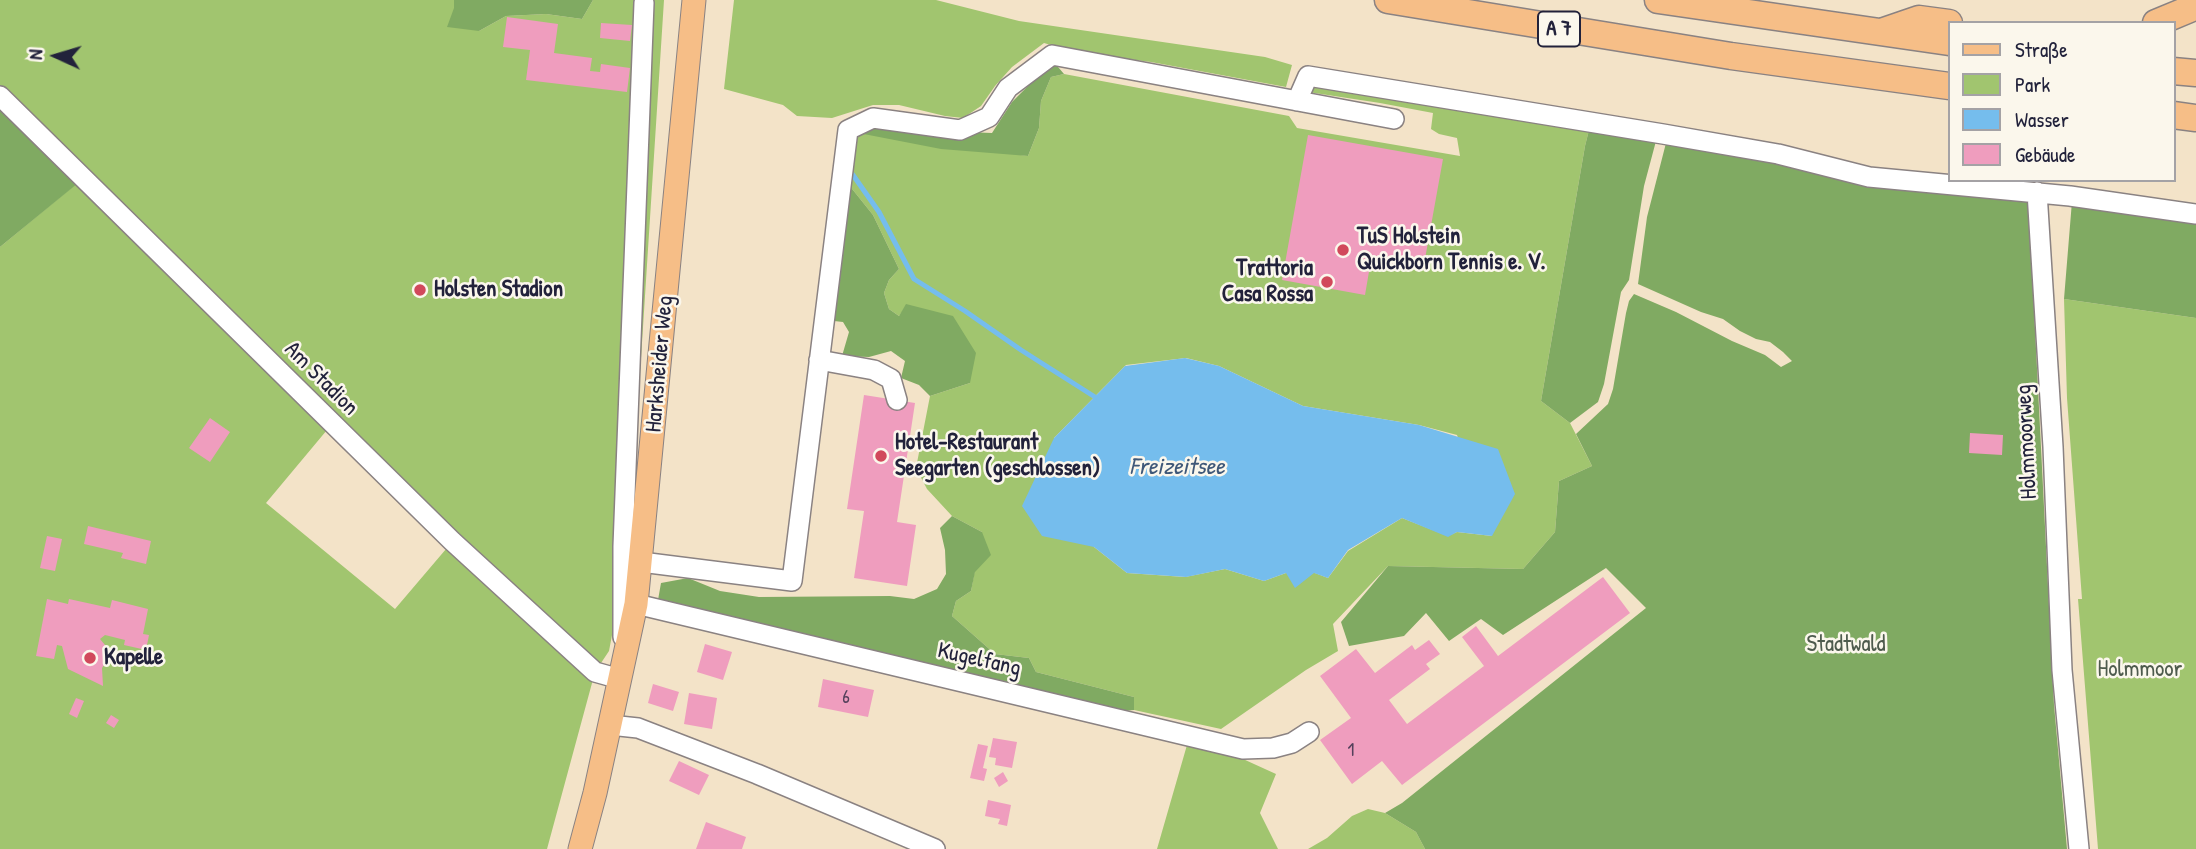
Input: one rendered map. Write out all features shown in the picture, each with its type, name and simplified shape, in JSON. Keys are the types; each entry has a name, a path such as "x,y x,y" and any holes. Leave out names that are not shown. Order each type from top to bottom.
{"highway":[{"name":"A 7","path":"1388,0 1731,56 1948,86"},
{"path":"1658,0 1948,42"},
{"path":"2161,21 2195,7"},
{"path":"1879,33 1919,19 1948,23"},
{"path":"2175,71 2196,73"},
{"path":"2175,115 2196,118"}],"main road":[{"name":"Harksheider Weg","path":"580,849 636,604 694,0"}],"street":[{"path":"621,672 623,546 644,4"},
{"path":"641,562 792,581 848,130 873,118 960,130 989,117 1008,88 1052,55 1394,119"},
{"path":"1297,101 1308,76 1778,154 1869,177 2037,192 2196,215"},
{"name":"Am Stadion","path":"0,96 452,541 596,672 621,672"},
{"name":"Holmmoorweg","path":"2037,192 2053,447 2063,670 2079,849"},
{"path":"820,360 874,370 891,379 897,400"},
{"name":"Kugelfang","path":"636,604 1243,748 1273,748 1292,743 1309,732"},
{"path":"610,725 650,732 935,849"}],"green space":[{"path":"0,0 454,0 454,8 479,31 506,16 546,14 582,19 593,0 664,0 629,545 609,651 595,672 547,849 0,849 0,247 82,179 0,96","holes":["332,424 452,542 395,609 266,503"]},
{"path":"454,0 593,0 582,19 546,14 506,16 479,31 447,27"},
{"path":"734,0 936,0 1019,21 1265,57 1292,65 1286,87 1151,62 1074,52 1044,43 1012,67 981,106 963,118 899,105 873,105 832,118 797,116 783,105 724,89"},
{"path":"1053,61 1064,74 1051,77 1041,101 1039,128 1028,156 941,149 843,130 862,113 940,131 992,133 1012,102"},
{"path":"1064,74 1289,116 1297,128 1460,156 1457,138 1439,134 1431,129 1433,113 1308,92 1315,83 1589,130 1541,401 1570,423 1592,466 1559,481 1555,532 1523,569 1388,566 1333,624 1338,651 1221,729 1134,710 1134,697 1036,672 1029,658 995,654 952,616 956,601 971,591 982,532 952,516 927,489 916,468 930,396 970,383 921,309 907,305 899,316 889,309 884,293 889,280 899,269 873,215 849,185 856,132 1028,156 1039,128 1041,101 1051,77","holes":["1186,358 1219,366 1303,406 1419,425 1457,435 1492,536 1457,532 1448,536 1402,518 1348,551 1328,578 1315,573 1286,573 1264,581 1225,569 1185,577 1127,573 1094,547 1054,438 1126,365"]},
{"path":"0,96 83,179 0,247"},
{"path":"1589,130 1656,141 1644,186 1629,280 1621,292 1604,384 1598,402 1570,423 1541,401"},
{"name":"Stadtwald","path":"1666,143 2032,199 2034,309 2054,705 2067,849 1425,849 1416,832 1385,813 1402,803 1646,608 1606,568 1503,635 1481,619 1449,641 1426,613 1404,636 1349,646 1341,622 1388,566 1523,569 1555,532 1559,481 1592,466 1576,434 1608,404 1626,313 1634,294 1765,355 1781,367 1792,361 1770,342 1756,339 1723,319 1638,284 1647,217"},
{"path":"849,185 873,215 899,269 889,280 884,293 889,309 899,316 906,304 953,316 976,353 970,383 930,396 919,385 901,378 905,361 891,351 869,357 842,356 849,332 843,322 834,321"},
{"path":"2073,189 2196,204 2196,318 2064,299"},
{"name":"Holmmoor","path":"2064,299 2196,318 2196,849 2098,849 2078,599 2082,599 2067,398"},
{"path":"952,516 982,532 991,555 975,572 971,591 956,601 952,616 995,654 1029,658 1036,672 1134,697 1134,710 1103,713 658,600 661,583 688,578 720,591 759,597 890,596 914,599 937,589 946,574 945,550 940,528"},
{"path":"1187,745 1243,759 1276,774 1260,813 1278,849 1157,849"},
{"path":"1368,809 1385,813 1416,832 1425,849 1308,849 1327,838 1352,816"}],"water":[{"name":"Freizeitsee","path":"1185,358 1219,366 1303,406 1419,425 1498,449 1515,494 1492,536 1457,532 1448,537 1402,518 1348,550 1328,578 1314,573 1295,588 1286,573 1264,581 1225,569 1186,577 1127,573 1094,547 1042,536 1022,506 1054,438 1125,366"}],"building":[{"path":"507,17 558,24 554,53 592,58 590,71 600,72 601,64 630,68 627,92 526,80 530,50 503,47"},
{"path":"601,23 632,25 630,41 600,38"},
{"path":"1308,135 1443,159 1423,270 1371,260 1365,295 1282,280"},
{"name":"Hotel-Restaurant Seegarten (geschlossen)","path":"864,395 915,403 897,522 916,525 907,586 854,578 864,511 847,509"},
{"path":"210,418 230,432 210,462 189,448"},
{"path":"1970,433 2003,435 2002,455 1969,453"},
{"path":"88,526 151,541 146,564 121,558 123,553 84,544"},
{"path":"47,536 62,539 55,571 40,568"},
{"path":"1603,577 1630,613 1402,785 1382,761 1352,784 1320,740 1351,718 1320,676 1356,649 1375,673 1412,645 1415,650 1429,640 1440,654 1426,664 1430,669 1389,700 1407,724 1484,666 1462,637 1476,626 1498,656"},
{"path":"47,599 68,604 69,599 110,608 112,600 148,609 143,634 149,635 146,650 124,645 125,640 105,635 100,639 105,645 103,648 111,655 102,668 103,686 68,669 62,646 57,645 54,659 36,656"},
{"path":"705,644 732,652 723,680 697,672"},
{"path":"823,679 874,690 868,717 818,707"},
{"path":"653,684 679,692 673,711 648,703"},
{"path":"689,693 717,698 712,729 684,724"},
{"path":"76,698 84,701 77,718 69,714"},
{"path":"111,715 119,720 114,728 106,723"},
{"path":"993,738 1017,742 1012,768 995,765 996,758 989,757"},
{"path":"978,744 988,746 983,768 987,769 984,781 970,778"},
{"path":"679,761 709,775 699,795 669,781"},
{"path":"1003,772 1008,781 999,787 994,778"},
{"path":"988,800 1011,805 1007,826 998,824 1000,819 985,816"},
{"path":"706,822 746,837 742,849 696,849"}],"waterway":[{"path":"853,175 879,212 914,279 1095,397"}],"place":[{"name":"TuS Holstein Quickborn Tennis e. V.","path":"1343,250"},
{"name":"Trattoria Casa Rossa","path":"1327,282"},
{"name":"Holsten Stadion","path":"420,290"},
{"name":"Hotel-Restaurant Seegarten (geschlossen)","path":"881,456"},
{"name":"Kapelle","path":"90,658"}]}
